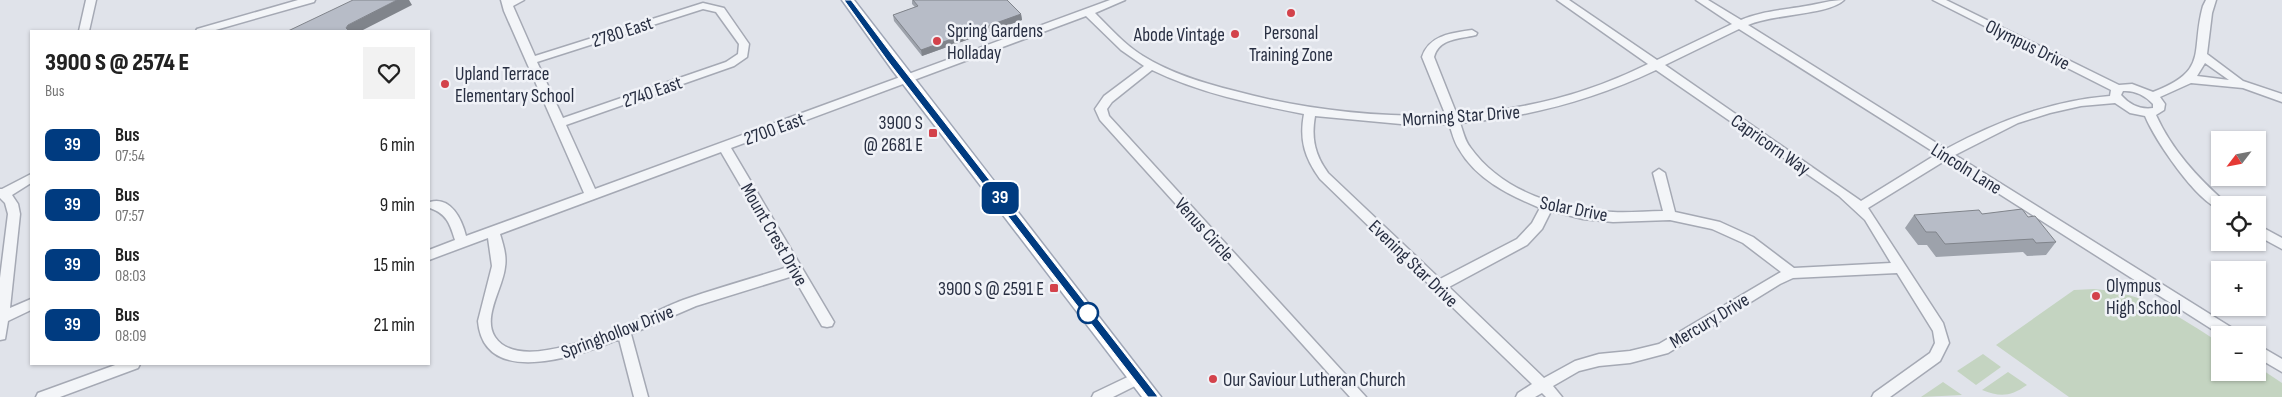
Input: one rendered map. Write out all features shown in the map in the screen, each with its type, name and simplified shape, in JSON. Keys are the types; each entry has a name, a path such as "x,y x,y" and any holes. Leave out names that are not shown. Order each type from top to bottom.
{"main road":[{"path":"848,0 1152,397"}],"street":[{"path":"84,30 92,0"},
{"path":"205,30 310,0"},
{"path":"519,0 506,2 592,196"},
{"name":"2700 East","path":"430,256 908,78 1093,6 1120,0"},
{"name":"Capricorn Way","path":"1562,0 1860,207 1872,222 1938,327 1943,343 1935,357 1879,397"},
{"name":"Lincoln Lane","path":"1701,0 2218,326"},
{"name":"Morning Star Drive","path":"1093,6 1122,46 1152,65 1213,89 1251,100 1310,112 1393,120 1451,119 1509,113 1559,103 1610,87 1769,13 1811,10 1839,0"},
{"name":"Olympus Drive","path":"1938,0 2118,94 2135,110 2149,113"},
{"path":"2153,96 2190,79 2198,68 2203,56 2206,14 2211,0"},
{"name":"2780 East","path":"532,60 694,8 712,7"},
{"name":"2740 East","path":"560,123 730,64 743,55 744,44 722,12 712,7"},
{"name":"Solar Drive","path":"1472,33 1440,41 1432,46 1428,59 1464,148 1484,171 1510,190 1547,206 1598,216 1670,216 1710,224 1739,235 1757,246 1791,273"},
{"path":"2203,56 2244,85"},
{"name":"Venus Circle","path":"1152,65 1108,99 1101,109 1104,117 1358,397"},
{"path":"2190,79 2244,85 2282,98"},
{"path":"1860,207 1979,135 2026,116 2096,100 2134,88 2153,96 2160,107 2154,112 2149,113 2160,136 2185,169 2212,196"},
{"name":"Evening Star Drive","path":"1310,112 1306,131 1308,148 1324,176 1555,397"},
{"name":"Mount Crest Drive","path":"724,146 827,322"},
{"path":"1659,173 1670,216"},
{"path":"0,335 14,214 12,205 2,193 30,179"},
{"path":"434,205 446,208 453,216 462,243"},
{"path":"1439,286 1522,242 1537,226 1547,206"},
{"name":"Springhollow Drive","path":"493,232 499,265 494,289 486,311 485,328 488,338 501,350 519,356 540,358 555,356 582,348 683,306 796,270"},
{"path":"2266,235 2282,244"},
{"name":"Mercury Drive","path":"1523,397 1570,369 1585,364 1638,356 1663,349 1775,280 1791,273 1900,268"},
{"path":"3,318 30,304"},
{"path":"623,330 641,397"},
{"path":"2266,356 2282,366"},
{"path":"43,397 130,365"},
{"path":"1099,397 1138,378"}],"green space":[{"name":"Olympus High School","path":"2094,289 2112,291 2129,295 2160,307 2211,337 2211,381 2266,381 2266,372 2282,383 2282,397 2069,397 1996,345 2074,290"},
{"path":"1983,354 2001,367 1976,385 1957,371"},
{"path":"2008,372 2027,385 2005,395 1982,390"},
{"path":"1943,382 1962,395 1921,397"}],"building":[{"path":"353,0 397,0 348,25 346,28 348,30 290,30"},
{"name":"Spring Gardens Holladay","path":"913,0 1007,0 1021,14 921,50 893,15 918,6"},
{"path":"2022,209 2028,217 2035,216 2056,242 2036,243 2033,239 1945,244 1936,232 1926,232 1914,215 1979,210 1982,214"}],"bus line":[{"name":"39","path":"848,0 890,58 908,78 1152,397"}],"place":[{"name":"Personal Training Zone","path":"1291,13"},
{"name":"Abode Vintage","path":"1235,34"},
{"name":"Spring Gardens Holladay","path":"937,41"},
{"name":"Upland Terrace Elementary School","path":"445,84"},
{"name":"3900 S @ 2681 E","path":"933,133"},
{"name":"3900 S @ 2591 E","path":"1054,288"},
{"name":"Olympus High School","path":"2096,296"},
{"name":"Our Saviour Lutheran Church","path":"1213,379"}]}
